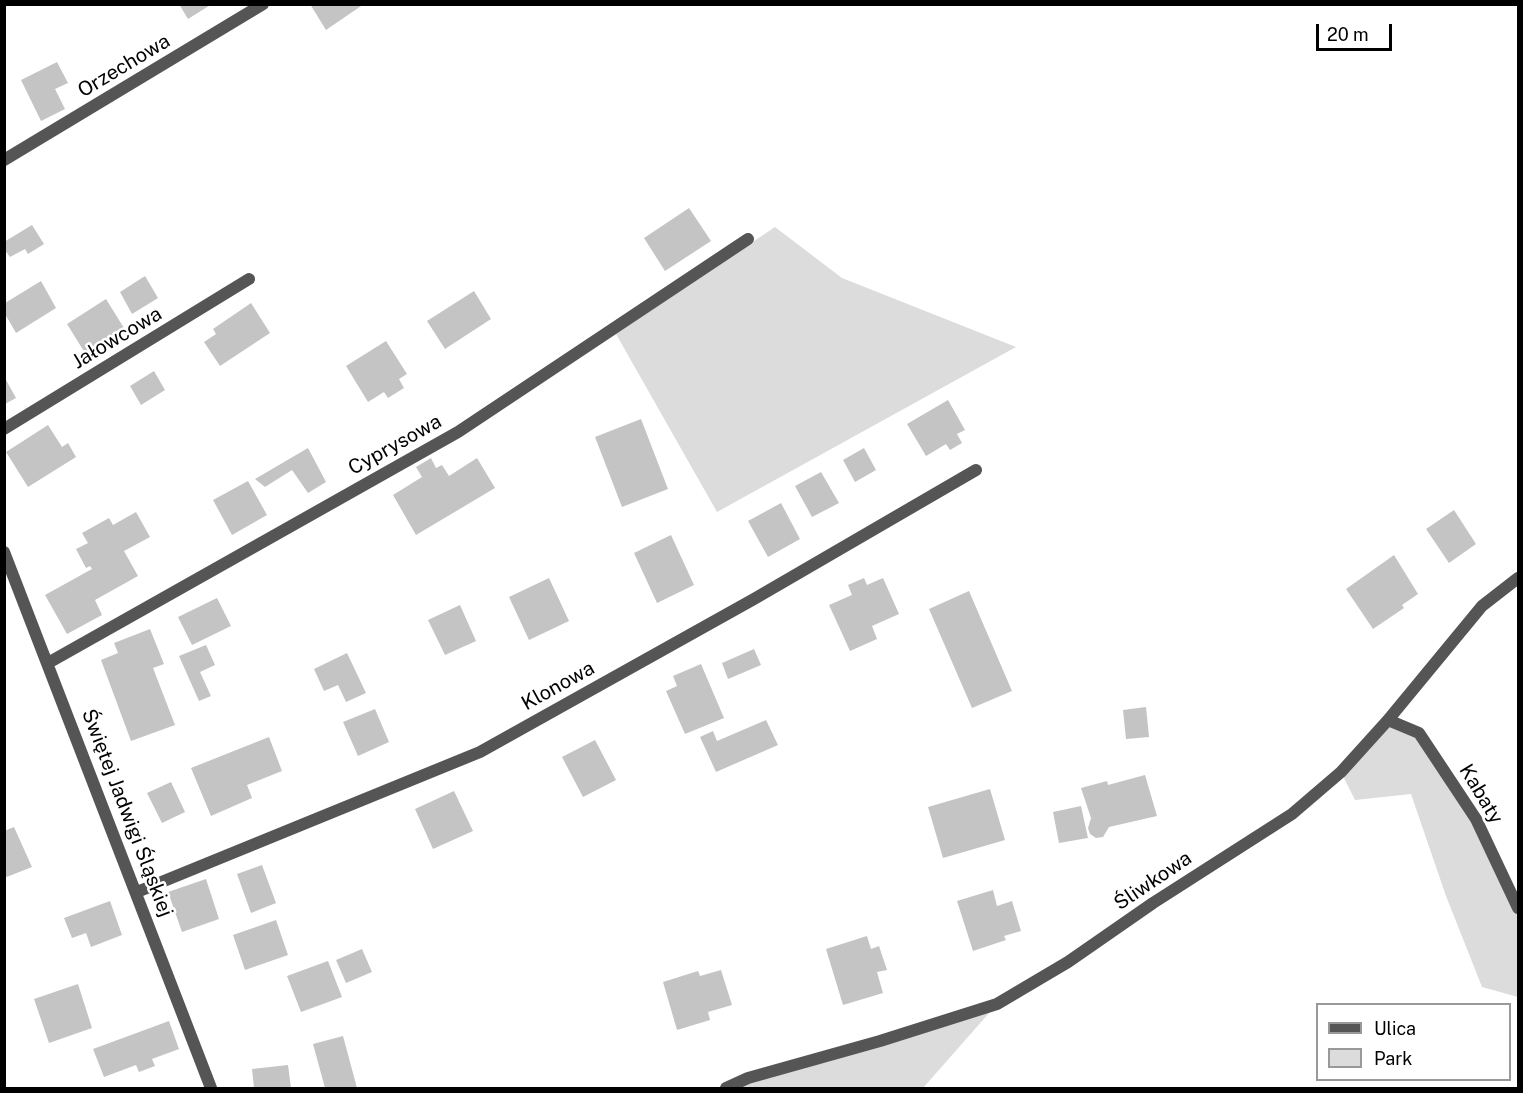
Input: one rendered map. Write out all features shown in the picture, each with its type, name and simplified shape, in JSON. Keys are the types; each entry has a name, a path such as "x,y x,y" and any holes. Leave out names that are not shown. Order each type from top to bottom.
{"street":[{"name":"Orzechowa","path":"4,160 263,4"},
{"name":"Cyprysowa","path":"48,663 458,432 748,239"},
{"name":"Jałowcowa","path":"4,429 249,279"},
{"name":"Klonowa","path":"137,892 480,752 754,599 976,470"},
{"name":"Świętej Jadwigi Śląskiej","path":"4,552 137,892 211,1089"},
{"name":"Śliwkowa","path":"726,1089 748,1078 880,1041 997,1004 1068,962 1153,903 1292,814 1341,772 1388,720 1482,606 1518,578"},
{"name":"Kabaty","path":"1388,720 1419,733 1476,819 1518,908"}],"green space":[{"path":"775,227 842,278 1016,347 717,512 616,334"},
{"path":"1388,720 1419,733 1476,819 1518,908 1518,997 1482,987 1446,896 1411,794 1355,800 1341,772"},
{"path":"997,1004 923,1088 726,1088"}],"building":[{"path":"179,4 212,4 188,19"},
{"path":"310,4 364,4 326,30"},
{"path":"57,62 68,83 55,89 65,109 41,121 21,80"},
{"path":"689,208 711,241 665,271 644,238"},
{"path":"32,225 44,244 28,254 25,249 10,257 4,249 4,242"},
{"path":"145,276 158,298 132,314 120,292"},
{"path":"41,281 56,308 16,333 5,314 5,303"},
{"path":"474,291 491,319 445,349 427,321"},
{"path":"106,299 124,328 85,353 67,324"},
{"path":"251,303 270,333 220,366 204,342 216,334 213,329"},
{"path":"386,341 407,374 399,379 404,388 388,398 384,392 368,402 346,366"},
{"path":"154,371 165,390 141,405 130,386"},
{"path":"5,378 16,398 5,404"},
{"path":"948,400 965,430 957,434 962,443 950,450 946,444 926,456 907,424"},
{"path":"641,419 668,489 622,507 595,437"},
{"path":"48,425 62,447 68,443 76,457 28,487 6,452"},
{"path":"308,448 326,482 308,493 292,470 265,487 255,479"},
{"path":"864,448 876,470 855,482 843,460"},
{"path":"431,458 436,468 442,465 449,476 477,458 495,488 416,535 393,495 422,477 416,467"},
{"path":"821,472 839,503 812,517 795,486"},
{"path":"248,481 267,515 232,535 213,500"},
{"path":"781,503 800,539 768,557 748,521"},
{"path":"1454,510 1476,544 1449,563 1426,529"},
{"path":"136,512 150,537 124,551 138,576 95,600 102,615 67,634 45,595 92,569 90,566 86,568 76,549 88,543 82,533 109,518 113,525"},
{"path":"671,535 694,585 657,603 634,553"},
{"path":"1394,555 1418,594 1402,605 1404,608 1373,629 1346,589"},
{"path":"549,578 569,621 529,640 509,597"},
{"path":"864,578 867,585 883,578 899,614 872,626 877,639 850,651 829,605 852,595 848,585"},
{"path":"969,591 1012,691 972,708 929,609"},
{"path":"217,598 231,626 192,645 178,617"},
{"path":"460,605 476,641 445,655 428,620"},
{"path":"150,629 164,664 153,668 175,725 131,741 101,660 118,653 114,643"},
{"path":"206,645 215,665 200,672 211,696 199,701 179,656"},
{"path":"754,649 761,665 728,679 722,663"},
{"path":"347,653 366,693 346,702 338,685 324,691 314,669"},
{"path":"701,664 724,718 685,734 666,691 677,686 673,676"},
{"path":"1146,707 1149,737 1126,739 1123,710"},
{"path":"375,709 389,742 358,756 343,722"},
{"path":"766,720 778,745 716,772 700,737 713,731 717,741"},
{"path":"269,737 282,771 247,785 252,798 211,816 191,768"},
{"path":"595,740 616,780 583,797 562,757"},
{"path":"1145,775 1157,816 1109,827 1103,837 1096,838 1090,834 1088,828 1091,818 1081,788 1107,781 1108,785"},
{"path":"171,782 185,812 162,823 147,793"},
{"path":"990,789 1005,840 943,858 928,807"},
{"path":"454,791 473,831 433,849 415,809"},
{"path":"1081,806 1088,838 1059,843 1053,812"},
{"path":"14,827 32,867 4,878 4,831"},
{"path":"262,865 276,903 251,913 237,874"},
{"path":"206,879 219,919 182,932 168,892"},
{"path":"993,890 997,906 1012,901 1021,931 1004,936 1006,940 973,951 957,901"},
{"path":"110,901 122,935 91,947 86,933 72,938 64,918"},
{"path":"276,920 288,955 245,970 233,935"},
{"path":"867,936 871,949 879,946 887,970 877,972 883,993 843,1005 826,949"},
{"path":"362,949 372,972 346,983 336,960"},
{"path":"328,961 342,997 301,1012 287,976"},
{"path":"721,970 732,1005 708,1012 710,1020 677,1030 663,982 698,971 700,976"},
{"path":"78,984 92,1028 49,1043 34,999"},
{"path":"169,1021 179,1049 152,1059 155,1066 139,1072 136,1065 104,1077 93,1049"},
{"path":"343,1036 357,1088 325,1088 313,1044"},
{"path":"288,1065 291,1088 254,1088 252,1069"}]}
